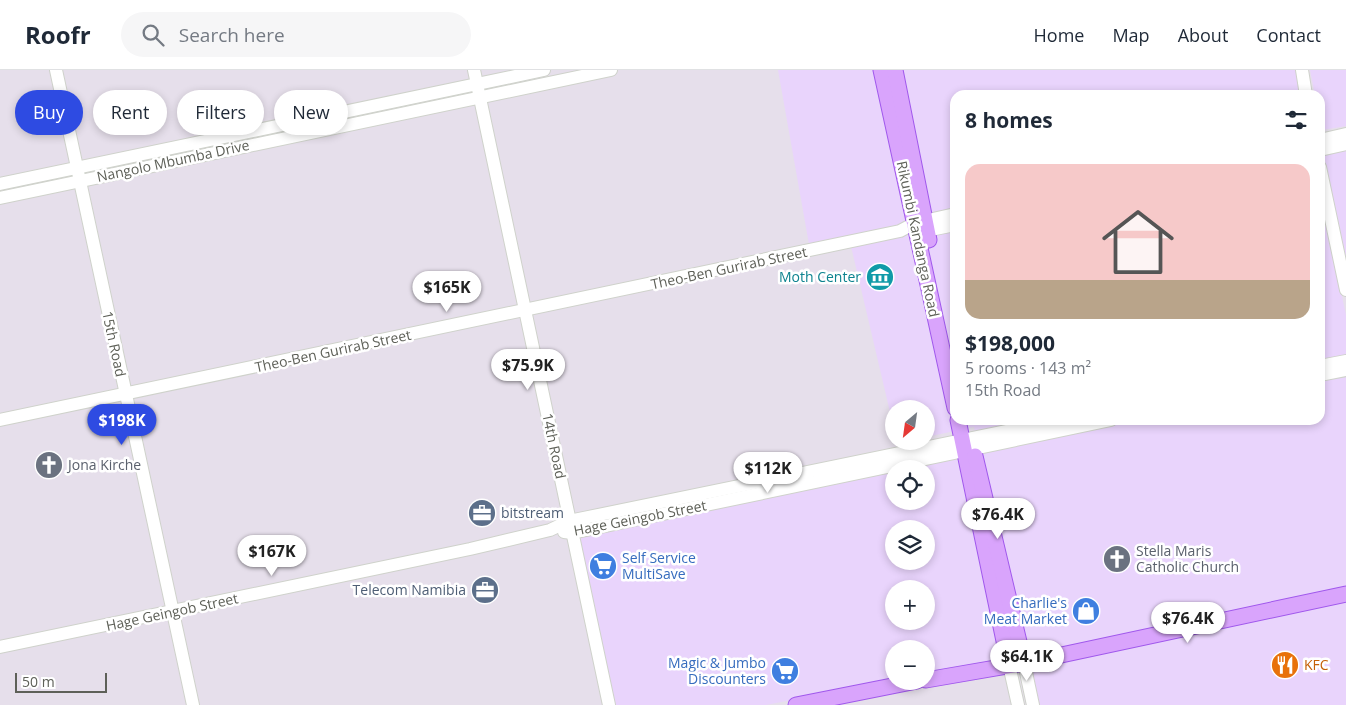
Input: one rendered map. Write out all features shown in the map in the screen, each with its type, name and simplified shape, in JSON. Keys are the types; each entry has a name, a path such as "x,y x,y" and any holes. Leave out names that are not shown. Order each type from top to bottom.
{"main road":[{"name":"Rikumbi Kandanga Road","path":"882,70 950,341"},
{"name":"Rikumbi Kandanga Road","path":"895,70 921,227 950,381"},
{"path":"960,425 968,445 1016,664"},
{"path":"968,425 968,445"},
{"path":"935,678 1016,664 1346,594"},
{"path":"796,705 885,687"}],"street":[{"name":"15th Road","path":"56,70 193,705"},
{"name":"14th Road","path":"474,70 609,705"},
{"name":"Nangolo Mbumba Drive","path":"0,198 478,91 544,70"},
{"name":"Nangolo Mbumba Drive","path":"0,184 478,91 611,70"},
{"path":"1302,70 1305,90"},
{"path":"1325,139 1346,134"},
{"path":"1325,149 1346,144"},
{"path":"1325,191 1346,290"},
{"name":"Theo-Ben Gurirab Street","path":"0,420 900,232 921,227 950,216"},
{"name":"Theo-Ben Gurirab Street","path":"921,227 950,225"},
{"path":"1325,365 1346,361"},
{"path":"1325,374 1346,370"},
{"name":"Hage Geingob Street","path":"968,445 1042,425"},
{"name":"Hage Geingob Street","path":"0,647 174,612 550,530 968,445 1082,425"},
{"path":"1016,664 1018,705"},
{"path":"1016,664 1033,705"}],"shaded area":[{"path":"778,70 1296,70 1299,90 950,90 950,425 1325,425 1325,218 1346,315 1346,587 1025,656 974,427 935,435 935,400 887,400 850,242 810,250"},
{"path":"1310,70 1346,70 1346,126 1325,130 1325,90 1314,90"},
{"path":"1346,150 1346,259 1325,160 1325,155"},
{"path":"961,458 1001,662 935,673 935,640 885,640 885,682 766,705 614,705 580,538 885,474 885,510 935,510 935,464"},
{"path":"1346,599 1346,705 1037,705 1029,667"}],"place":[{"name":"Moth Center","path":"880,277"},
{"name":"Jona Kirche","path":"49,465"},
{"name":"bitstream","path":"482,513"},
{"name":"Stella Maris Catholic Church","path":"1117,559"},
{"name":"Self Service MultiSave","path":"603,566"},
{"name":"Telecom Namibia","path":"485,590"},
{"name":"Charlie's Meat Market","path":"1086,611"},
{"name":"KFC","path":"1285,665"},
{"name":"Magic & Jumbo Discounters","path":"785,671"}]}
